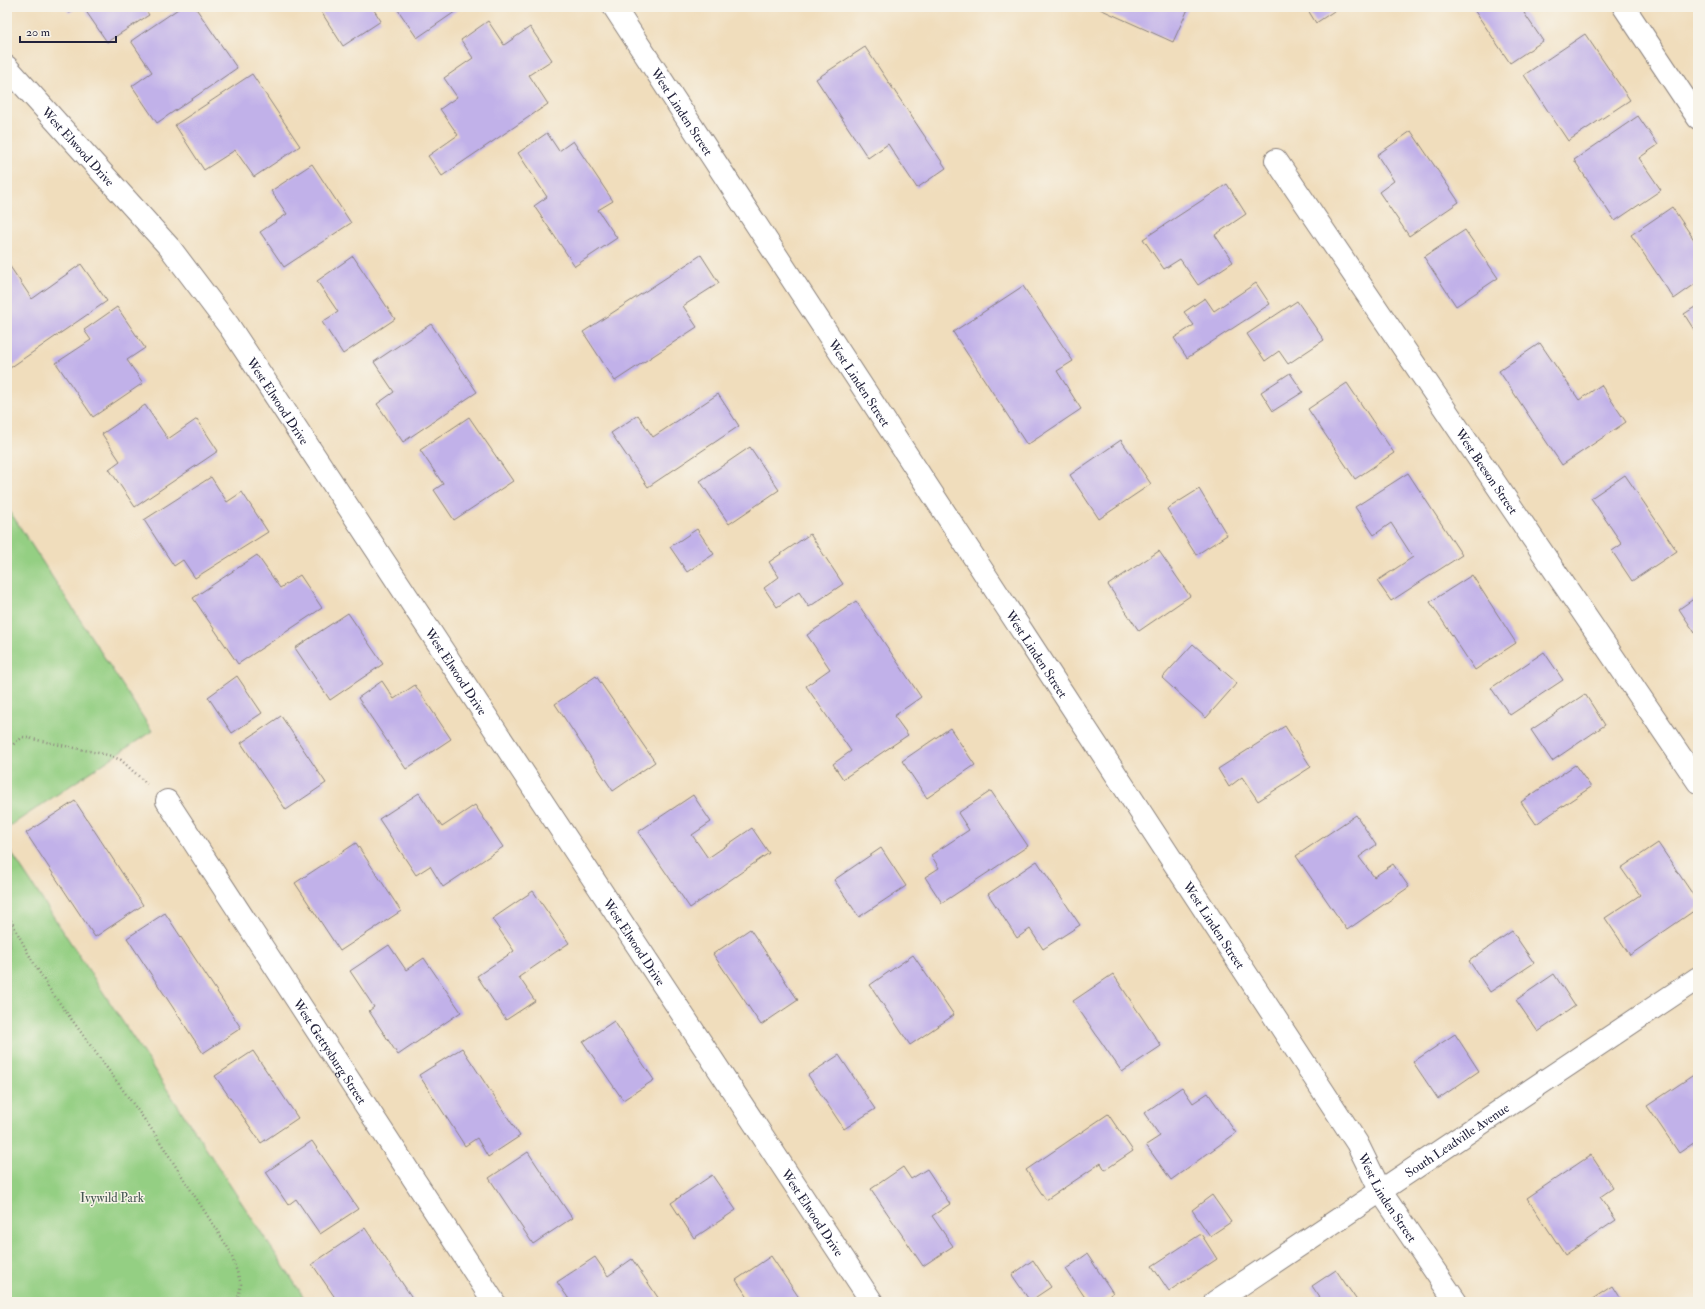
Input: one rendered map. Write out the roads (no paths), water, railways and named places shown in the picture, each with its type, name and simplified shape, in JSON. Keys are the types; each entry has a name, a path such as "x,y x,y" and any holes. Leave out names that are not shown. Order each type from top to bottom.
{"street":[{"name":"West Linden Street","path":"614,7 1358,1143 1381,1192 1456,1302"},
{"path":"1630,9 1698,118"},
{"name":"West Elwood Drive","path":"7,67 170,248 229,326 872,1302"},
{"name":"West Beeson Street","path":"1276,160 1698,782"},
{"name":"West Gettysburg Street","path":"167,801 494,1302"},
{"name":"South Leadville Avenue","path":"1215,1302 1698,978"}],"park label":[{"name":"Ivywild Park","path":"112,1197"}]}
